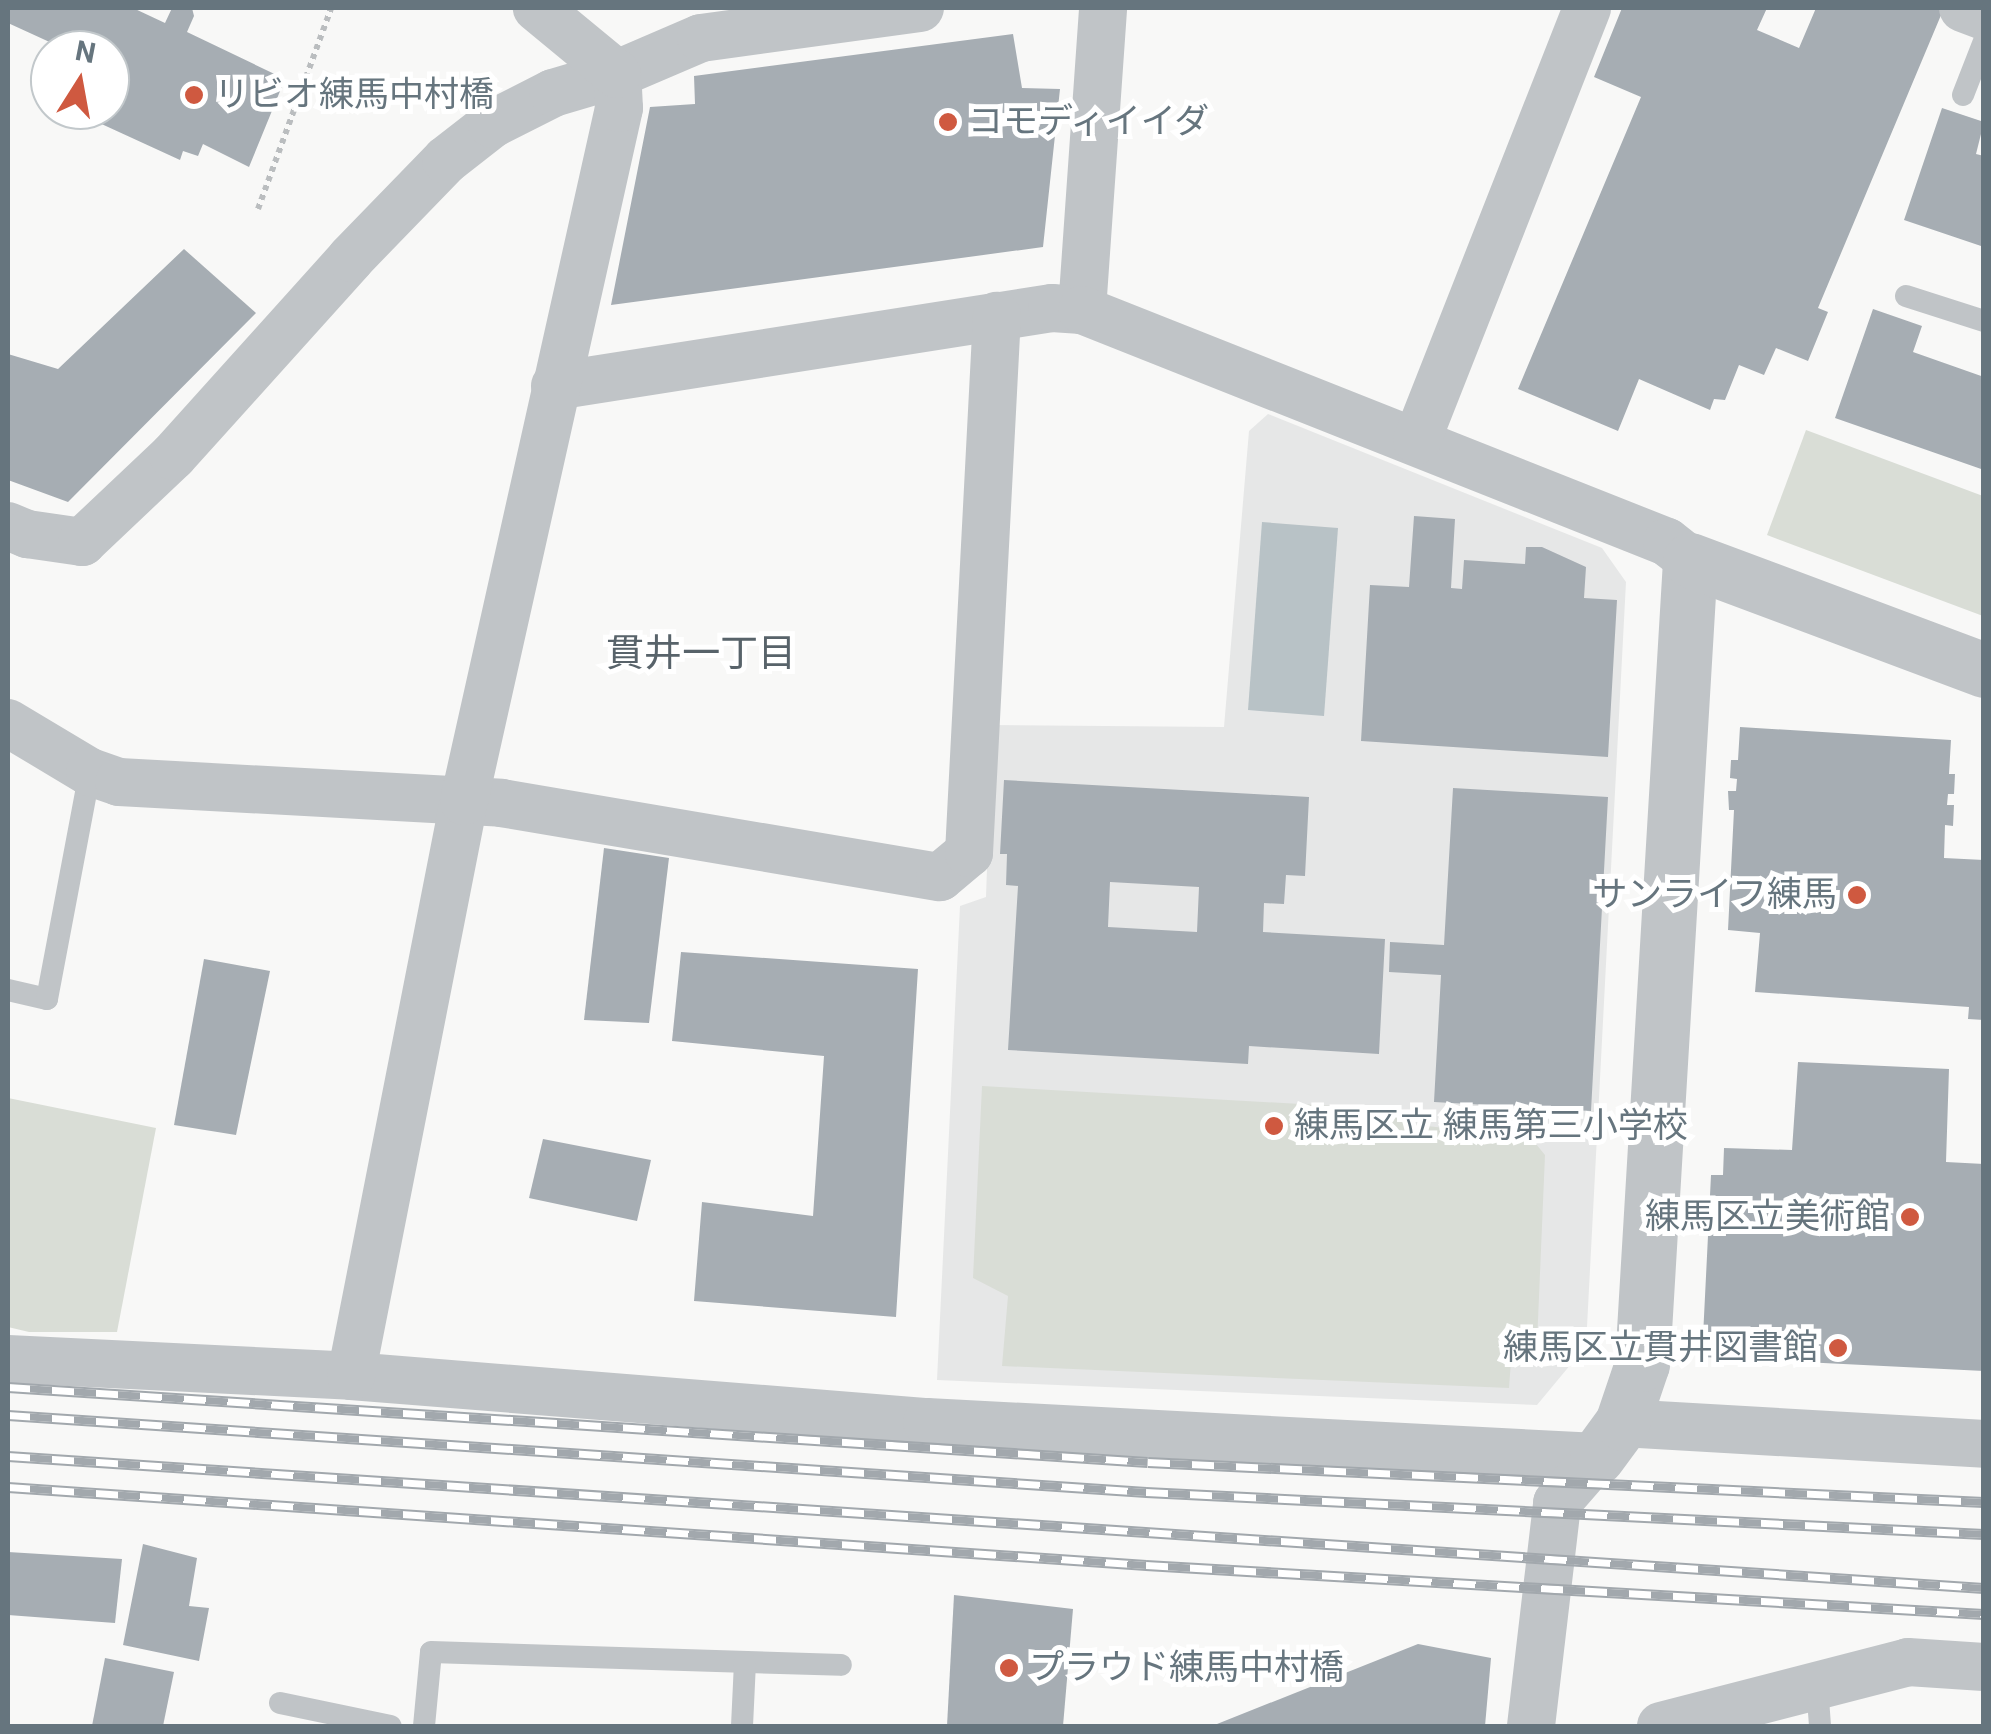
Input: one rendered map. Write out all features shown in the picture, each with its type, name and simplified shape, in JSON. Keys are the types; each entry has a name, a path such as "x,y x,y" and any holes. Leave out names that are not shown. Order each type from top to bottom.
{"street":[{"path":"351,1376 464,802 620,108 617,74 537,8"},
{"path":"8,526 26,534 82,542 173,456 351,258 446,160 508,116 553,93 617,74 700,38 824,14 920,8"},
{"path":"1082,310 1102,8"},
{"path":"1417,440 1587,8"},
{"path":"1963,8 1984,16"},
{"path":"555,386 996,316 1052,308 1082,310 1668,542 1690,560 1984,670"},
{"path":"8,724 90,772 118,782 501,804 940,877 969,853 996,316"},
{"path":"1531,1726 1557,1503 1609,1440 1642,1364 1690,560"},
{"path":"8,1360 351,1376 927,1422 1609,1440 1984,1444"},
{"path":"1661,1726 1818,1706 1908,1662 1984,1667"}],"lane":[{"path":"1964,95 1984,41"},
{"path":"1906,296 1984,322"},
{"path":"8,990 47,998 90,772"},
{"path":"424,1726 431,1652 841,1665"},
{"path":"742,1726 745,1662"},
{"path":"280,1703 391,1726"}],"path":[{"path":"258,208 331,8"}],"shaded area":[{"name":"練馬区立 練馬第三小学校","path":"1268,414 1602,548 1626,582 1586,1346 1537,1405 937,1380 960,906 986,897 992,725 1224,727 1249,431"},
{"path":"1806,430 1983,496 1983,616 1767,535"},
{"path":"1262,522 1338,528 1324,716 1248,710"},
{"path":"982,1086 1388,1109 1410,1124 1531,1138 1545,1155 1537,1344 1512,1348 1509,1388 1002,1366 1008,1296 973,1278"},
{"path":"8,1098 156,1128 117,1332 29,1332 8,1327"}],"building":[{"name":"リビオ練馬中村橋","path":"8,8 133,8 165,23 172,8 192,8 194,16 187,32 285,79 249,167 203,144 198,156 183,151 180,160 115,130 130,130 130,30 30,30 30,33 8,23"},
{"path":"1622,8 1767,8 1757,30 1799,48 1816,8 1944,8 1818,308 1828,312 1808,361 1776,348 1764,375 1739,365 1725,400 1714,399 1710,410 1639,379 1618,431 1518,389 1641,97 1594,77"},
{"path":"1013,34 1022,88 1060,89 1043,247 611,305 650,107 695,104 694,76"},
{"path":"1942,108 1984,122 1976,154 1984,156 1984,247 1904,220"},
{"path":"184,249 256,313 68,502 8,480 8,354 58,369"},
{"path":"1873,309 1922,326 1913,352 1984,377 1984,470 1835,418"},
{"path":"1414,516 1455,519 1451,588 1462,589 1464,560 1525,564 1526,547 1542,547 1586,567 1584,598 1617,600 1608,757 1361,741 1370,585 1409,587"},
{"name":"サンライフ練馬","path":"1740,727 1951,740 1949,774 1955,774 1954,794 1948,794 1947,805 1954,805 1953,826 1945,825 1944,858 1984,860 1984,1020 1968,1019 1969,1007 1755,992 1760,933 1728,930 1734,810 1729,810 1728,791 1736,791 1737,779 1730,778 1731,760 1738,760"},
{"path":"1004,780 1309,797 1305,876 1286,875 1284,904 1264,903 1263,932 1385,939 1379,1054 1249,1046 1248,1064 1008,1050 1018,886 1006,885 1007,854 1000,854","holes":["1110,882 1199,887 1197,932 1108,927"]},
{"path":"1453,788 1608,797 1591,1111 1434,1102 1441,975 1389,972 1390,942 1444,945"},
{"path":"604,848 669,858 649,1023 584,1020"},
{"path":"681,952 918,969 896,1317 694,1301 702,1202 813,1216 824,1056 672,1041"},
{"path":"204,959 270,971 236,1135 174,1125"},
{"path":"1798,1062 1949,1069 1946,1162 1984,1164 1984,1371 1702,1357 1711,1175 1723,1175 1724,1148 1792,1150"},
{"path":"543,1139 651,1160 637,1221 529,1198"},
{"path":"143,1544 197,1558 189,1606 209,1608 199,1661 123,1645"},
{"path":"8,1552 122,1559 115,1623 8,1615"},
{"name":"プラウド練馬中村橋","path":"954,1595 1073,1609 1063,1726 947,1726"},
{"name":"プラウド練馬中村橋","path":"1418,1644 1491,1658 1485,1726 1212,1726"},
{"path":"105,1658 174,1672 163,1726 92,1726"}],"railway":[{"path":"8,1387 1148,1462 1984,1502"},
{"path":"8,1415 1146,1492 1984,1534"},
{"path":"8,1456 1984,1588"},
{"path":"8,1487 1146,1565 1984,1614"}],"place":[{"name":"リビオ練馬中村橋","path":"194,95"},
{"name":"コモディイイダ","path":"948,122"},
{"name":"サンライフ練馬","path":"1857,895"},
{"name":"練馬区立 練馬第三小学校","path":"1274,1126"},
{"name":"練馬区立美術館","path":"1910,1217"},
{"name":"練馬区立貫井図書館","path":"1838,1348"},
{"name":"プラウド練馬中村橋","path":"1009,1668"}],"district":[{"name":"貫井一丁目","path":"701,654"}]}
